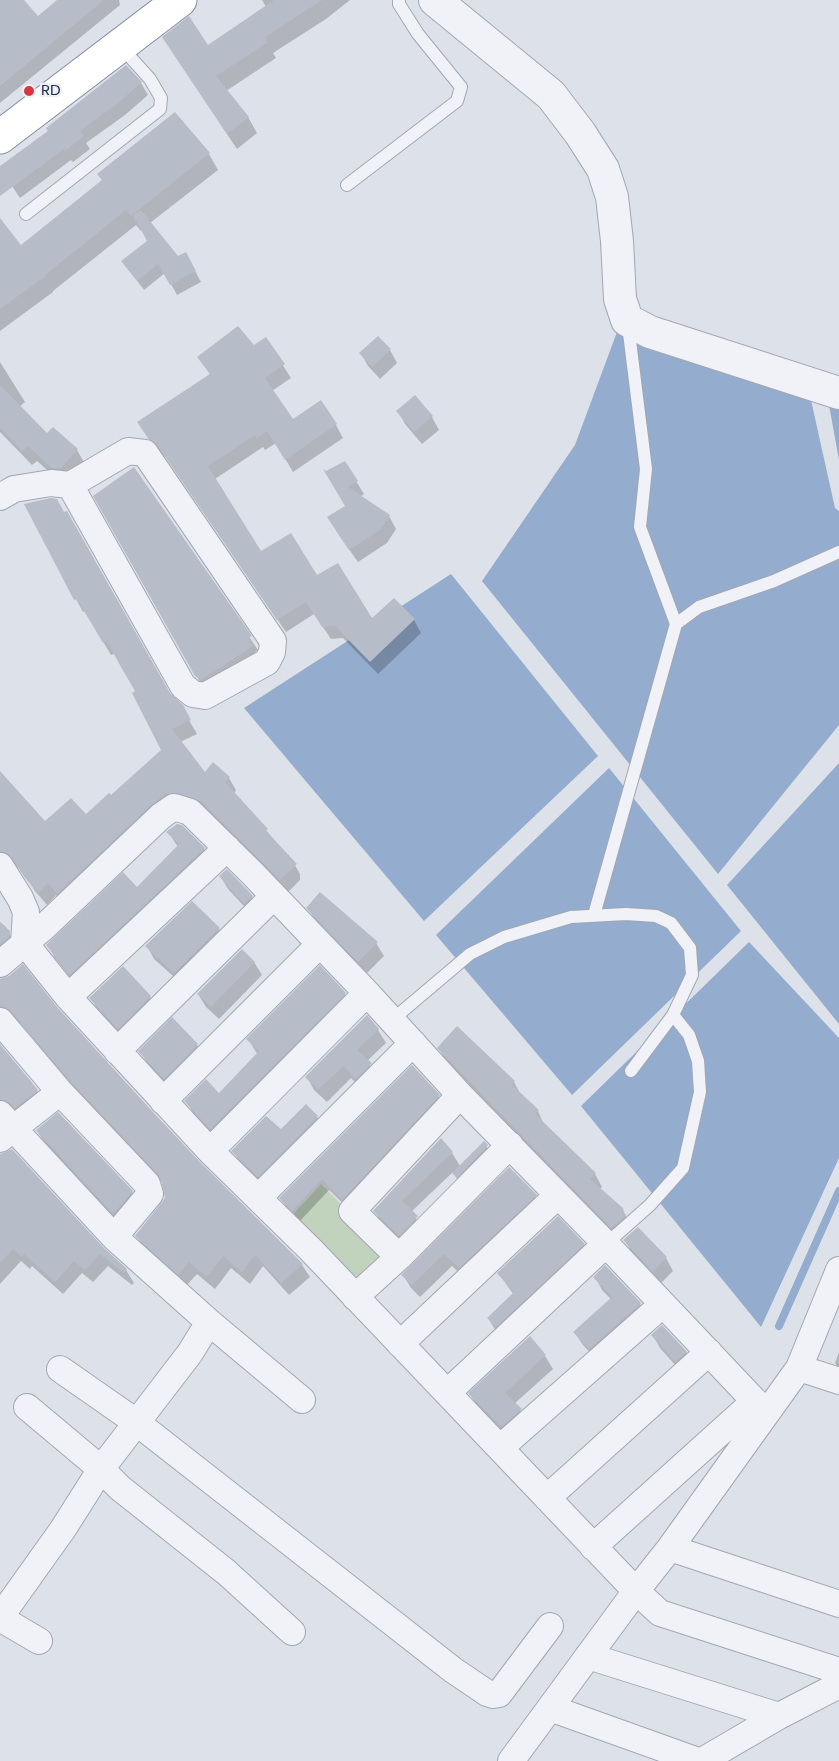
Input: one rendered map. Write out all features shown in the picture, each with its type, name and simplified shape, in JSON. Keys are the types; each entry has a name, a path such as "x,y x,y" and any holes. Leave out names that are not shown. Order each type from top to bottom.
{"highway":[{"path":"0,137 180,0"}],"street":[{"path":"435,0 551,95 603,169 612,197 620,299 627,320 650,332 839,393"},
{"path":"0,497 14,489 51,483 70,484 128,451 145,453 273,641 272,652 267,662 206,696 193,694 183,686 70,484"},
{"path":"0,964 44,927 161,816 174,807 190,812 274,896 460,1095 761,1407"},
{"path":"68,997 227,848"},
{"path":"0,866 26,912 24,942 68,997 210,1151 311,1250 636,1591 660,1613 839,1671"},
{"path":"117,1051 274,896"},
{"path":"163,1101 320,944"},
{"path":"210,1151 367,993"},
{"path":"0,1021 60,1092 147,1184 150,1194 114,1237"},
{"path":"258,1198 413,1044"},
{"path":"60,1092 4,1127 114,1237 209,1322 302,1400"},
{"path":"399,1257 352,1211 460,1095"},
{"path":"355,1298 510,1145"},
{"path":"400,1344 557,1196"},
{"path":"448,1392 606,1245"},
{"path":"593,1547 761,1407 799,1368 839,1270"},
{"path":"500,1448 662,1305"},
{"path":"39,1641 5,1621 1,1616 63,1529 101,1469 190,1353 209,1322"},
{"path":"547,1498 709,1352"},
{"path":"799,1368 839,1381"},
{"path":"60,1370 136,1422 453,1670 487,1693 499,1694 550,1626"},
{"path":"27,1407 101,1469 120,1488 226,1572 292,1632"},
{"path":"511,1761 670,1548 761,1407"},
{"path":"670,1548 839,1604"},
{"path":"588,1656 779,1716"},
{"path":"550,1708 700,1761 839,1685"}],"lane":[{"path":"347,185 457,101 461,87 418,34 399,4 399,0"},
{"path":"26,214 160,109 161,98 150,79 120,46"},
{"path":"594,915 676,624 640,527 646,469 627,320"},
{"path":"676,624 699,608 774,581 839,552"},
{"path":"392,1020 470,954 504,937 571,917 626,914 656,916 671,922 690,948 692,975 673,1015 631,1071"},
{"path":"606,1245 650,1205 683,1168 700,1092 698,1061 689,1035 673,1015"}],"green space":[{"path":"321,1184 390,1253 353,1292 287,1221"}],"water":[{"path":"617,332 809,391 835,508 839,511 839,725 718,874 482,581 575,445"},
{"path":"827,394 839,399 839,460"},
{"path":"451,574 598,756 424,921 244,708"},
{"path":"839,763 839,1024 727,885"},
{"path":"609,768 741,931 572,1095 436,935"},
{"path":"749,942 839,1038 839,1158 761,1327 581,1106"}],"building":[{"path":"0,0 24,0 38,16 57,0 104,0 0,86"},
{"path":"274,0 322,0 265,37 268,42 216,76 249,117 227,134 162,37 189,16 208,45"},
{"path":"126,65 142,82 80,131 84,136 0,196 0,166 48,131 46,128"},
{"path":"175,112 210,153 131,216 126,210 46,276 0,309 0,218 21,245 102,180 97,174"},
{"path":"141,210 178,256 186,252 196,271 170,285 158,264 137,281 121,261 147,241 133,215"},
{"path":"238,326 254,345 266,337 285,364 265,378 293,419 321,400 337,424 285,460 267,431 257,438 255,435 208,466 261,551 291,533 317,575 338,563 372,618 394,598 415,619 370,662 335,626 322,627 306,602 277,620 157,445 148,438 137,422 210,374 197,357"},
{"path":"378,336 391,349 372,367 359,353"},
{"path":"0,385 47,433 53,427 78,449 60,469 52,468 28,446 22,451 0,428"},
{"path":"415,395 433,416 414,432 396,411"},
{"path":"345,461 358,481 348,487 390,515 380,530 349,550 327,517 345,506 323,469 326,471"},
{"path":"134,467 252,636 248,638 253,646 201,680 195,676 93,496"},
{"path":"51,498 57,499 64,512 67,511 170,693 183,705 191,720 172,729 205,772 213,762 230,777 225,782 297,864 280,880 201,801 178,793 166,794 151,805 57,894 48,883 39,893 25,878 8,853 0,851 0,771 45,821 71,798 86,814 161,750 132,693 135,691 107,641 103,643 77,599 74,600 24,504"},
{"path":"177,824 182,825 205,848 70,975 46,945 123,872 137,887 179,844 166,832"},
{"path":"227,869 253,896 244,904 219,876"},
{"path":"320,892 378,942 358,962 306,908"},
{"path":"192,901 220,928 174,973 145,946"},
{"path":"0,922 10,931 9,937 0,944"},
{"path":"242,949 255,962 211,1007 197,994"},
{"path":"23,964 57,1007 152,1111 303,1264 281,1283 255,1255 242,1272 223,1256 207,1277 189,1262 178,1275 135,1236 165,1198 161,1180 158,1174 71,1082 11,1011 0,1006 0,979 9,976"},
{"path":"320,965 346,993 210,1129 184,1101 206,1079 219,1093 259,1051 246,1039"},
{"path":"123,966 151,996 118,1029 89,998"},
{"path":"367,1015 379,1029 357,1050 372,1063 356,1079 343,1066 318,1090 305,1077"},
{"path":"172,1017 198,1044 164,1079 138,1051"},
{"path":"457,1026 515,1081 511,1084 539,1110 535,1114 596,1173 590,1179 624,1209 622,1211 626,1215 611,1228 437,1048"},
{"path":"0,1044 38,1090 15,1108 0,1099"},
{"path":"412,1065 440,1095 342,1200 322,1179 292,1211 279,1198"},
{"path":"306,1104 318,1116 258,1177 231,1151 266,1116 281,1129"},
{"path":"58,1112 133,1191 113,1214 36,1130"},
{"path":"441,1138 453,1152 402,1201 418,1216 399,1236 373,1211"},
{"path":"484,1141 488,1145 457,1178 452,1173"},
{"path":"12,1149 103,1247 127,1269 124,1273 100,1254 85,1270 74,1261 55,1282 24,1254 22,1257 13,1249 0,1263 0,1154"},
{"path":"509,1167 537,1195 459,1268 444,1254 412,1285 401,1275"},
{"path":"558,1216 585,1244 496,1327 487,1318 514,1292 497,1273"},
{"path":"638,1227 667,1257 653,1272 623,1240"},
{"path":"605,1265 641,1303 589,1349 573,1332 612,1297 593,1277"},
{"path":"662,1325 687,1352 675,1362 651,1335"},
{"path":"530,1336 546,1355 505,1393 522,1409 501,1427 468,1393"}],"waterway":[{"path":"779,1326 839,1191"}],"place":[{"name":"RD","path":"29,91"}]}
